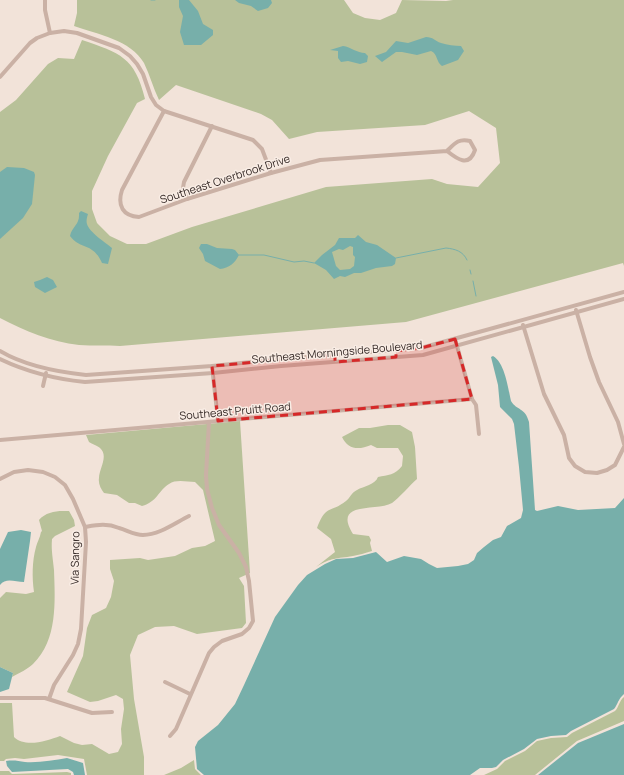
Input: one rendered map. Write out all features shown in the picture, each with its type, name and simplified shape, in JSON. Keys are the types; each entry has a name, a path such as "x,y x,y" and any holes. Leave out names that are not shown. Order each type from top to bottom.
{"street":[{"path":"45,0 45,10 50,32"},
{"path":"0,77 30,43 37,38 50,32 64,31 77,33 119,48 137,64 143,74 151,97 156,105 164,111 253,140 262,149 271,173"},
{"name":"Southeast Overbrook Drive","path":"164,111 122,190 120,197 121,206 125,213 131,217 140,217 187,199 271,173 320,160 447,151"},
{"path":"187,199 183,188 184,182 212,126"},
{"path":"464,139 470,141 475,150 470,159 464,160 458,159 447,151 458,141 464,139"},
{"name":"Southeast Morningside Boulevard","path":"2,353 47,368 86,375 102,375 396,351 421,348 456,339 624,292"},
{"name":"Southeast Morningside Boulevard","path":"0,360 45,375 85,382 213,373 274,366 423,355 624,299"},
{"path":"575,306 590,357 599,382 618,422 624,444"},
{"path":"522,321 544,394 564,434 570,458 575,466 585,472 597,473 607,470 615,465 624,447"},
{"path":"456,339 472,399 476,405 479,434"},
{"path":"396,351 396,357"},
{"path":"0,360 2,353"},
{"path":"335,355 335,362"},
{"path":"274,360 274,366"},
{"path":"212,366 218,421"},
{"path":"43,386 47,368"},
{"path":"158,371 158,377"},
{"path":"102,375 103,381"},
{"name":"Southeast Pruitt Road","path":"0,440 472,399"},
{"path":"170,736 176,729 209,653 222,641 242,634 249,628 253,621 246,567 239,553 218,525 207,489 206,475 209,422"},
{"name":"Via Sangro","path":"0,479 14,472 28,470 43,472 55,477 65,484 85,527 86,542 81,629 78,644 54,686 49,699"},
{"path":"85,527 98,524 117,527 142,535 152,534 189,516"},
{"path":"164,682 190,694"},
{"path":"0,698 32,697 49,699 92,712 112,712"}],"highlighted area":[{"path":"455,339 472,399 218,421 212,366 335,355 335,362 396,357 396,351 421,348"}],"green space":[{"path":"77,0 344,0 353,13 365,18 380,20 396,13 402,0 624,0 624,266 623,263 406,322 120,346 69,344 38,335 9,323 0,318 0,112 16,100 48,64 58,58 74,59 82,40 116,53 131,65 141,85 145,99 137,103 108,156 92,191 92,209 97,223 110,236 127,244 146,244 192,227 326,187 432,179 447,184 478,187 500,163 496,128 469,111 425,125 317,132 289,139 272,120 261,114 176,85 159,100 144,63 138,55 122,43 74,26 77,13"},
{"path":"240,421 250,573 239,578 244,586 246,623 242,628 197,634 174,626 155,627 138,635 130,655 134,699 144,757 144,775 87,775 84,759 58,755 24,759 15,758 0,761 0,703 12,703 14,737 19,740 30,743 49,740 60,736 82,745 92,744 109,754 118,752 122,744 121,729 124,709 123,699 116,695 90,702 67,692 83,656 87,628 92,615 106,608 111,597 114,581 110,569 110,560 140,558 148,560 175,556 192,548 205,546 215,541 203,490 195,482 172,482 165,487 151,502 142,506 135,503 129,503 117,495 104,493 100,486 99,480 99,474 104,459 103,451 99,447 89,442 86,435"},
{"path":"400,425 412,432 415,447 417,479 392,503 385,506 359,509 352,512 348,516 348,523 353,534 369,536 372,551 355,556 330,560 316,567 335,552 331,539 317,528 323,515 329,510 341,505 355,491 372,484 378,477 394,473 402,466 403,456 398,448 377,448 371,445 362,448 354,448 347,444 342,437 359,428"},
{"path":"56,511 69,511 74,520 75,526 52,539 55,594 53,620 47,644 33,664 12,677 13,673 0,667 0,598 6,592 26,594 34,592 34,558 36,545 42,531 39,520"},
{"path":"624,697 624,721 577,741 535,775 484,775 497,769 505,761 525,751 537,741 567,737 615,711"},
{"path":"194,760 195,769 201,775 164,775 181,768"},
{"path":"0,771 9,771 12,774 67,772 71,773 71,775 0,775"}],"water":[{"path":"179,0 189,0 198,11 203,24 213,30 213,35 201,45 184,45 180,32 183,16 179,7"},
{"path":"235,0 271,0 272,3 268,8 258,11 251,6 239,3"},
{"path":"426,37 443,44 461,46 464,51 458,60 442,66 435,54 431,51 417,55 396,52 382,62 375,56 386,52 396,41 408,43"},
{"path":"343,46 365,53 368,56 367,62 360,64 348,61 341,62 338,58 338,51 330,50"},
{"path":"7,167 24,168 34,172 35,175 32,204 23,218 0,239 0,172"},
{"path":"81,211 88,214 88,227 112,248 108,264 102,263 95,252 78,243 70,236"},
{"path":"358,235 366,242 377,245 396,258 395,264 361,273 354,273 345,277 340,276 334,279 326,270 314,263 335,245 339,238 355,238","holes":["350,246 353,247 353,255 355,257 354,266 350,269 340,270 336,266 332,252 339,249 343,250"]},
{"path":"201,244 207,244 217,248 232,249 239,255 231,265 220,269 205,261 199,248"},
{"path":"47,277 53,280 57,287 45,293 35,287 34,282"},
{"path":"493,356 497,359 503,370 511,401 523,411 529,422 535,510 537,511 558,506 578,510 615,508 624,498 624,694 614,709 566,735 537,739 524,749 503,760 496,767 480,768 470,775 204,775 197,769 195,747 198,741 218,725 235,704 275,617 307,575 336,559 353,558 376,552 387,562 404,556 421,559 437,568 468,564 474,560 477,553 484,547 493,540 501,537 507,526 521,518 523,510 514,424 512,419 500,407 498,385 491,357"},
{"path":"21,530 31,532 24,582 11,580 5,581 0,585 0,549 8,532"},
{"path":"0,667 13,673 9,689 0,692"},
{"path":"624,724 624,775 538,775 578,743"},
{"path":"67,758 83,763 85,775 74,775 73,772 68,769 12,772 7,766 6,761 36,762"}],"waterway":[{"path":"396,258 446,248 458,251 463,254 467,260"},
{"path":"239,255 264,255 294,262 304,261 314,263"},
{"path":"470,270 471,274"},
{"path":"473,281 476,296"}]}
